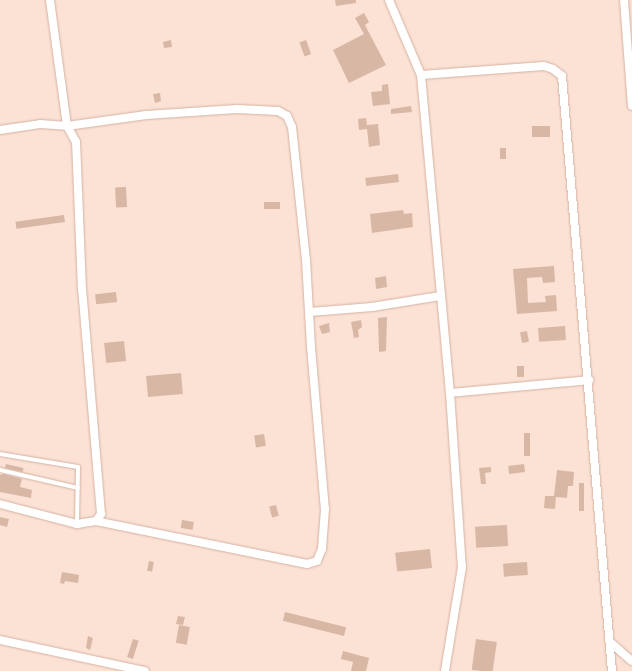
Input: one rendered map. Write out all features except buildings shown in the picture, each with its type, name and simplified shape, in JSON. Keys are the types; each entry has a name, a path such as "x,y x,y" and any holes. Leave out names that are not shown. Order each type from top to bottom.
{"street":[{"path":"50,0 67,126 76,142 82,290 101,496 101,514 96,521"},
{"path":"389,0 421,74 450,393 462,567 445,671"},
{"path":"624,0 632,106"},
{"path":"421,74 544,66 553,68 562,76 612,671"},
{"path":"0,130 40,124 67,126 146,115 237,109 278,111 287,116 292,127 296,148 310,312 311,348 325,509 322,549 317,561 312,564 300,563 96,521 77,524 0,504"},
{"path":"310,312 372,307 440,296"},
{"path":"450,393 588,380"},
{"path":"0,640 145,671"},
{"path":"610,642 632,661"}],"lane":[{"path":"0,454 78,467 77,524"},
{"path":"0,470 78,488"}],"shaded area":[{"path":"0,0 632,0 632,671 0,671"}]}
